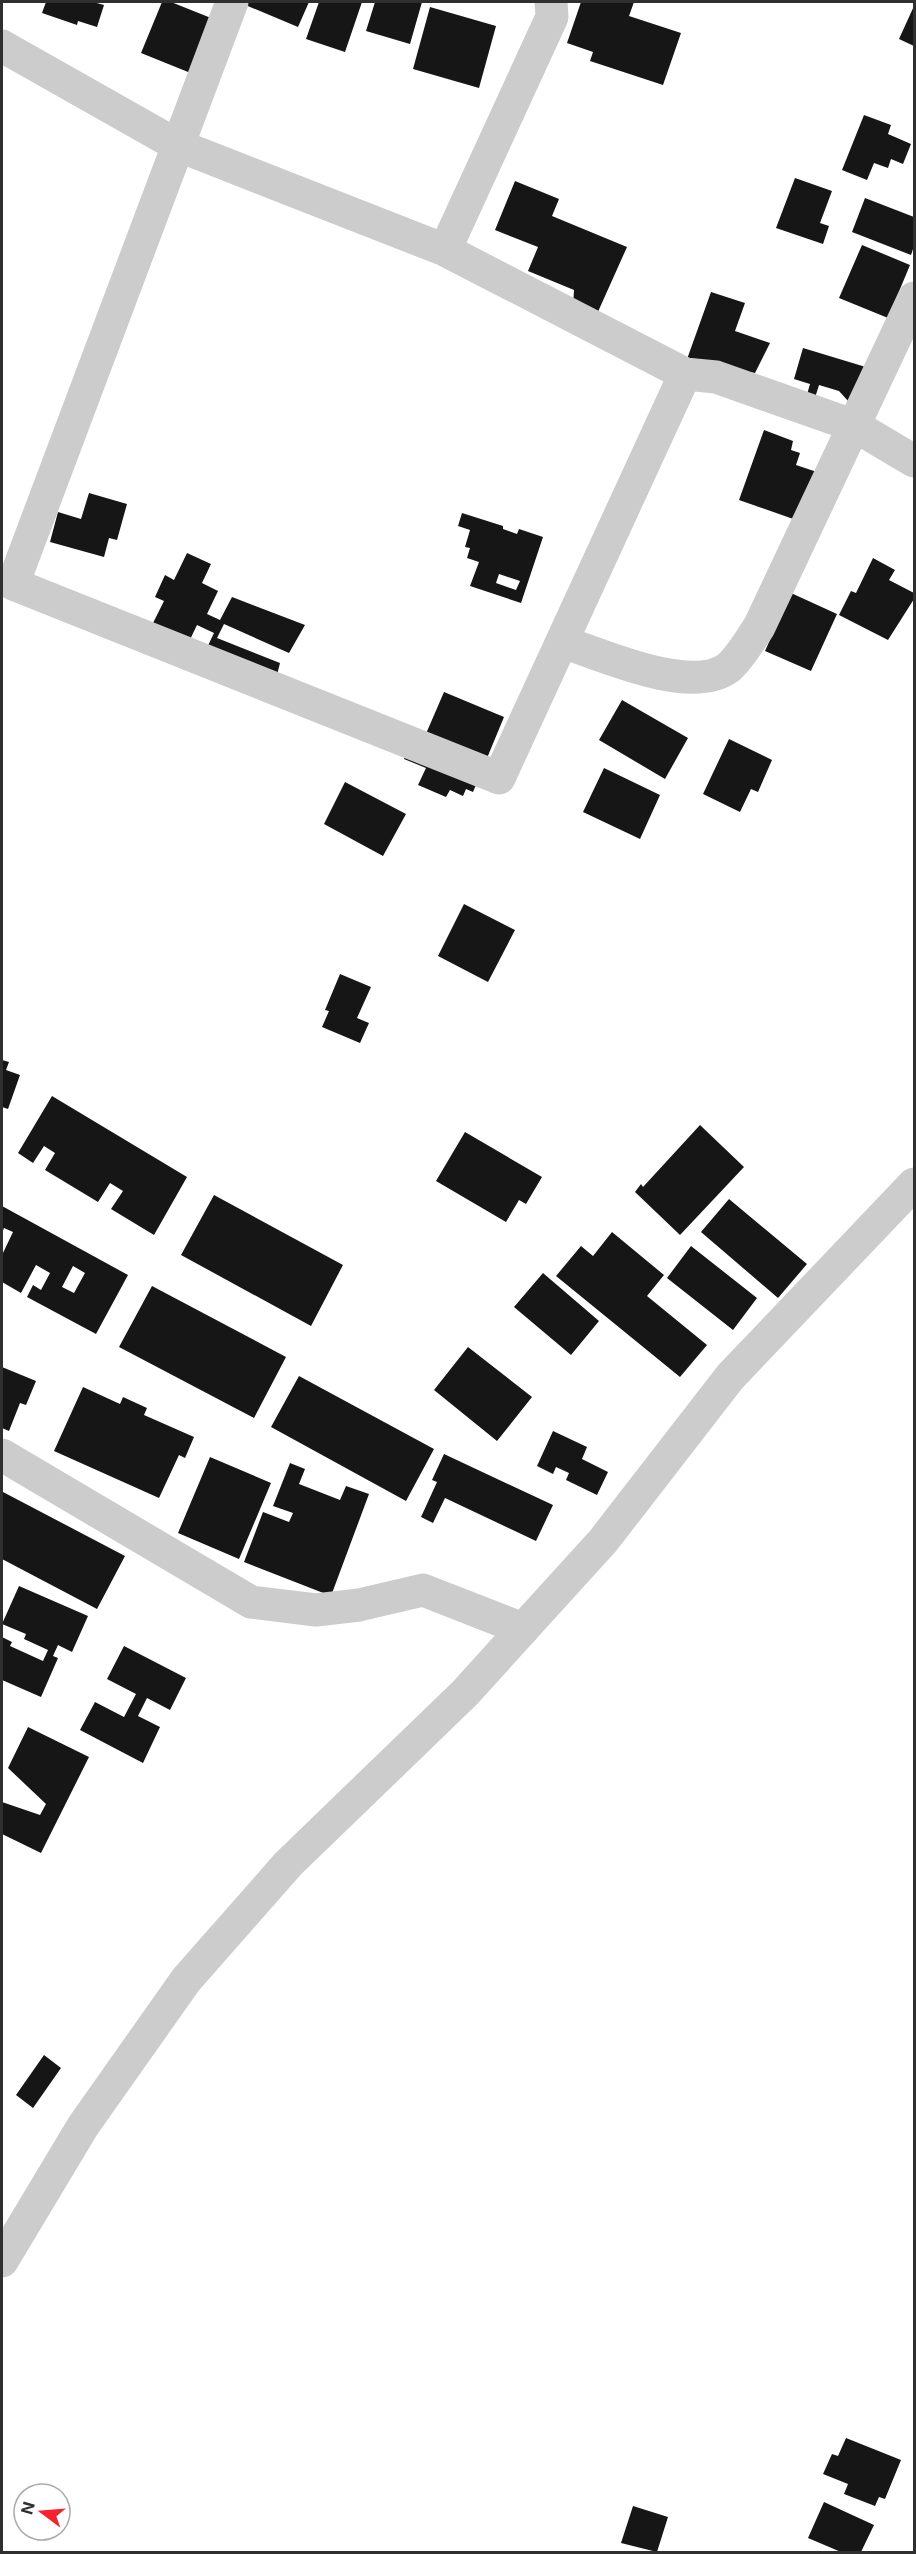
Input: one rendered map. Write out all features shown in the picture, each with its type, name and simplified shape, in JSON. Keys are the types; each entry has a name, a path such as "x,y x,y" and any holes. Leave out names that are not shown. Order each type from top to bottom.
{"street":[{"path":"232,2 7,583 499,778 685,374"},
{"path":"445,250 552,17 550,2"},
{"path":"2,46 177,145 445,250 685,374 716,377 855,426 915,461"},
{"path":"563,642 678,678 710,678 729,667 759,627 915,297"},
{"path":"2,2261 83,2126 186,1980 288,1864 465,1693 603,1541 730,1377 915,1184"},
{"path":"2,1455 251,1602 316,1610 359,1605 423,1590 523,1629"}],"building":[{"path":"46,2 93,2 104,5 97,27 78,21 77,25 42,13"},
{"path":"162,2 171,2 216,20 193,74 141,53"},
{"path":"243,2 309,2 298,27 243,4"},
{"path":"319,2 362,2 345,52 306,39"},
{"path":"375,2 422,2 410,44 366,31"},
{"path":"581,2 634,2 629,16 681,33 663,85 590,61 593,52 567,43"},
{"path":"914,6 914,46 899,39"},
{"path":"430,7 496,26 479,88 413,69"},
{"path":"864,115 891,125 888,134 911,144 903,164 891,159 888,168 874,163 867,180 842,170"},
{"path":"795,178 832,191 820,223 829,226 823,244 776,228"},
{"path":"515,181 559,199 552,216 627,247 597,314 573,306 574,290 528,271 538,247 495,230"},
{"path":"865,198 914,217 914,246 911,255 852,232"},
{"path":"862,245 910,265 888,318 839,298"},
{"path":"711,292 745,303 735,331 770,343 755,373 686,362"},
{"path":"803,348 869,368 849,402 839,391 819,385 814,401 806,398 810,384 794,379"},
{"path":"764,430 793,441 791,450 800,453 796,465 820,473 799,521 739,500"},
{"path":"89,493 127,504 117,540 109,538 104,557 50,542 58,512 81,519"},
{"path":"462,513 503,526 503,529 517,534 519,529 543,537 521,603 470,586 479,562 467,558 470,548 465,547 470,530 458,526","holes":["499,574 520,581 516,590 496,583"]},
{"path":"187,553 211,564 202,583 218,591 207,614 220,620 232,597 305,625 289,653 224,624 217,638 280,663 273,691 202,658 214,633 197,625 185,650 149,631 164,601 155,597 165,575 174,580"},
{"path":"873,558 895,570 889,580 914,593 914,599 888,640 839,615 851,591 856,593"},
{"path":"791,593 837,614 811,671 765,651"},
{"path":"444,692 504,717 473,792 466,789 463,796 450,790 446,797 418,785 426,768 404,759 416,732 425,736"},
{"path":"622,700 688,738 665,779 599,740"},
{"path":"729,739 772,760 758,792 751,789 740,812 703,794"},
{"path":"604,768 660,795 640,839 583,812"},
{"path":"345,782 406,814 383,856 324,824"},
{"path":"464,904 515,930 488,982 438,956"},
{"path":"340,974 371,987 357,1018 369,1023 360,1043 322,1027 329,1011 325,1010"},
{"path":"2,1060 9,1062 6,1070 20,1075 8,1109 2,1107"},
{"path":"52,1096 187,1177 154,1235 111,1209 123,1191 110,1183 98,1202 45,1170 55,1153 44,1146 33,1163 18,1153"},
{"path":"700,1125 744,1167 680,1235 635,1192 641,1184 643,1187"},
{"path":"465,1132 542,1177 526,1204 519,1200 506,1222 436,1181"},
{"path":"214,1195 343,1265 311,1326 181,1255"},
{"path":"729,1199 807,1264 778,1298 701,1232"},
{"path":"2,1206 128,1275 96,1334 27,1297 33,1285 41,1290 50,1273 36,1265 21,1293 2,1282 2,1255 13,1232 4,1228 2,1233","holes":["73,1266 85,1273 74,1293 62,1287"]},
{"path":"612,1232 664,1275 647,1296 707,1345 680,1377 556,1276 581,1246 593,1256"},
{"path":"691,1246 757,1298 733,1330 667,1278"},
{"path":"543,1273 599,1321 571,1355 514,1307"},
{"path":"152,1286 286,1357 254,1418 119,1347"},
{"path":"468,1347 532,1397 497,1441 434,1390"},
{"path":"2,1367 36,1381 26,1405 20,1403 9,1431 2,1428"},
{"path":"299,1376 434,1449 406,1501 271,1427"},
{"path":"83,1387 120,1404 123,1397 147,1408 144,1415 194,1437 185,1458 179,1455 159,1498 54,1451"},
{"path":"553,1431 587,1447 582,1459 608,1472 597,1495 566,1480 569,1473 556,1467 553,1474 537,1466"},
{"path":"444,1454 553,1505 536,1541 445,1498 433,1523 421,1517 437,1482 432,1480"},
{"path":"210,1457 271,1483 239,1559 178,1533"},
{"path":"290,1463 305,1469 299,1484 340,1500 346,1486 369,1494 331,1596 244,1562 263,1512 289,1522 293,1513 273,1506"},
{"path":"3,1492 125,1556 97,1609 2,1559"},
{"path":"19,1586 88,1616 72,1652 58,1645 53,1656 58,1658 41,1697 2,1680 2,1637 12,1642 10,1646 43,1661 48,1650 24,1639 26,1634 2,1624"},
{"path":"124,1646 186,1678 170,1710 147,1698 138,1716 160,1727 143,1763 80,1730 95,1702 124,1717 136,1694 107,1679"},
{"path":"28,1727 89,1757 41,1853 2,1834 2,1802 40,1815 46,1804 8,1768"},
{"path":"44,2055 61,2068 33,2108 16,2095"},
{"path":"846,2438 901,2460 885,2499 879,2497 875,2506 844,2494 848,2484 823,2474 832,2454 838,2456"},
{"path":"824,2502 874,2525 861,2552 841,2552 808,2538"},
{"path":"633,2506 668,2517 657,2552 621,2543"}]}
